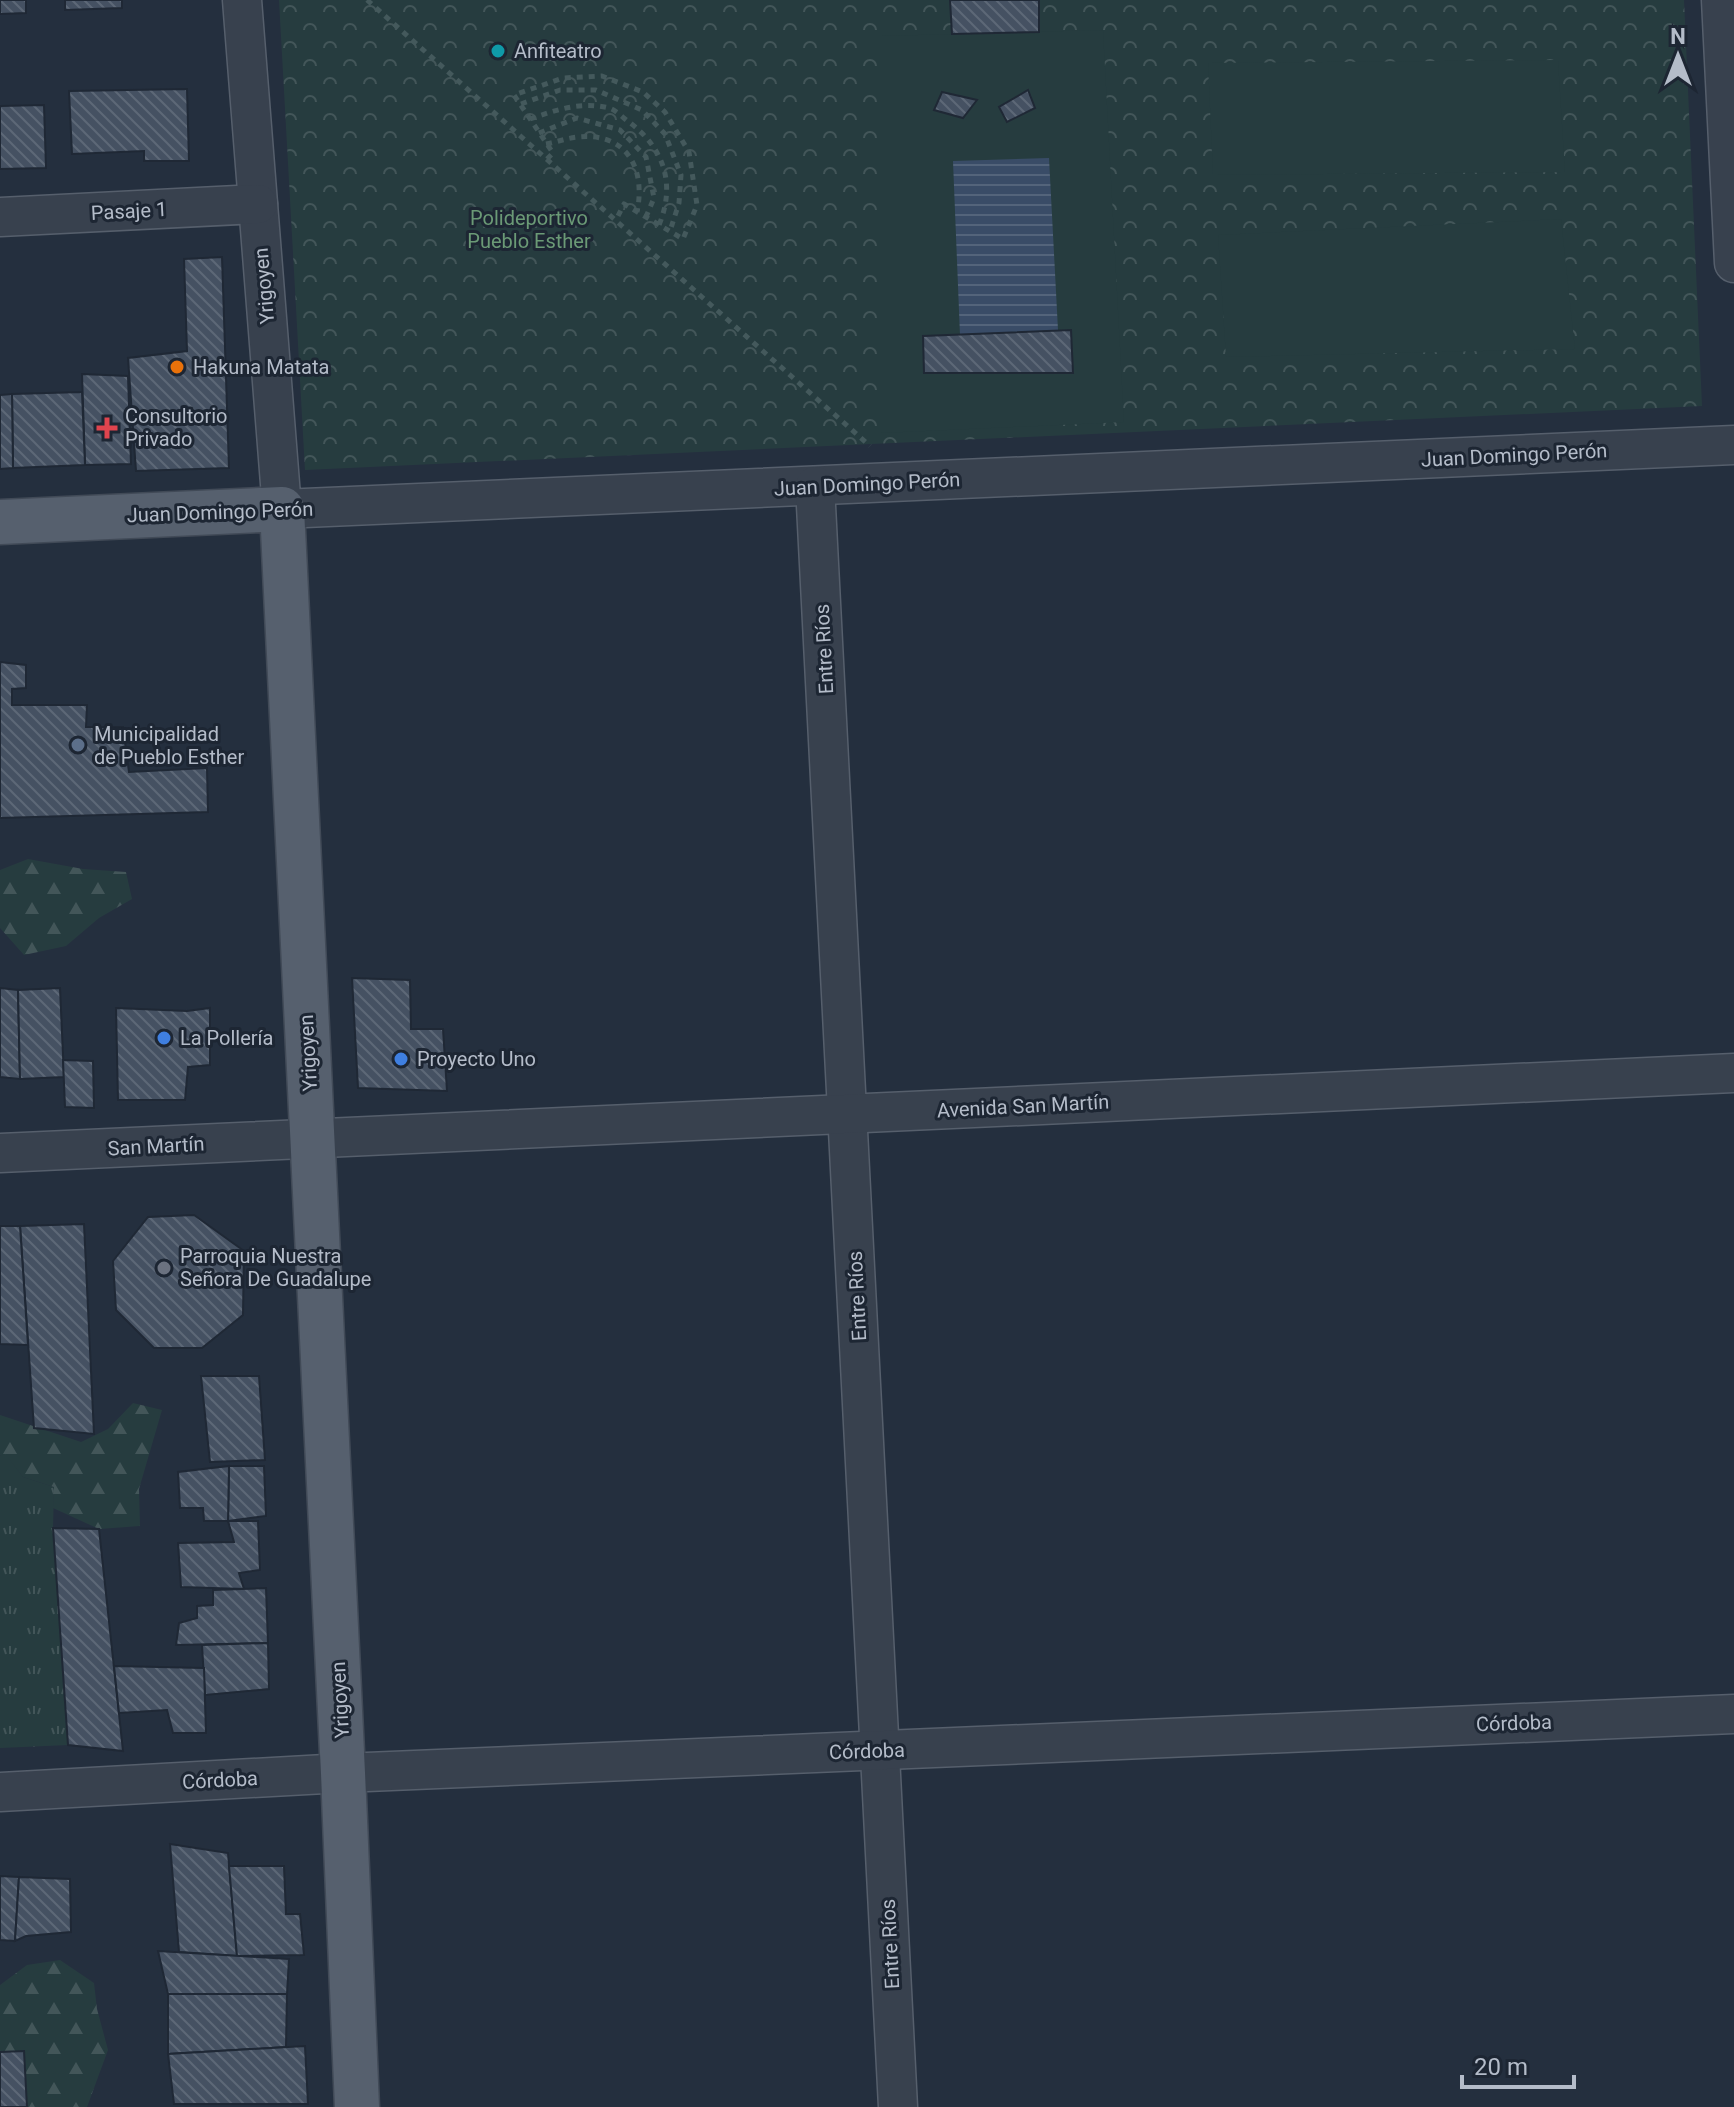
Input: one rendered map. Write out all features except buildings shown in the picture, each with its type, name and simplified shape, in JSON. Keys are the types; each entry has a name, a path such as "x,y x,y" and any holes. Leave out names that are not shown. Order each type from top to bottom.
{"main road":[{"name":"Juan Domingo Perón","path":"0,522 282,509"},
{"name":"Yrigoyen","path":"282,509 357,2107"}],"street":[{"name":"Yrigoyen","path":"242,0 282,509"},
{"path":"1721,0 1734,263"},
{"name":"Pasaje 1","path":"0,217 258,204"},
{"name":"Juan Domingo Perón","path":"282,509 1734,445"},
{"name":"Entre Ríos","path":"815,486 898,2107"},
{"name":"Avenida San Martín","path":"313,1139 1734,1073"},
{"name":"San Martín","path":"0,1153 313,1139"},
{"name":"Córdoba","path":"0,1792 343,1773 1734,1714"}],"path":[{"path":"367,0 870,444 871,483"},
{"path":"547,159 553,153 514,95 563,78 602,76 643,92 665,112 689,152 697,205 683,239 624,204 616,220"},
{"path":"521,104 560,90 596,90 642,110 665,134 681,175 679,203 670,231"},
{"path":"530,119 567,106 611,109 646,135 664,164 667,204 659,225"},
{"path":"539,133 577,118 620,130 646,157 654,198 646,217"},
{"path":"546,144 580,137 613,142 629,156 638,171 641,190 637,212"}],"green space":[{"name":"Polideportivo Pueblo Esther","path":"279,0 1684,0 1702,406 305,470"},
{"path":"1103,30 1124,422 881,433 881,36"},
{"path":"1558,60 1565,172 1213,175 1208,63"},
{"path":"1561,219 1575,349 1226,357 1218,235"},
{"path":"28,859 83,869 126,872 132,899 99,918 66,946 24,955 0,928 0,870"},
{"path":"133,1403 162,1410 139,1489 140,1526 99,1529 53,1508 54,1487 23,1477 5,1454 0,1456 0,1415 81,1442 108,1429"},
{"path":"5,1453 23,1477 54,1487 53,1528 68,1745 0,1748 0,1456"},
{"path":"60,1960 94,1983 108,2050 87,2107 27,2107 24,2051 0,2052 0,1985 27,1965"}],"water":[{"path":"1049,158 1058,330 960,335 953,161"}],"place":[{"name":"Anfiteatro","path":"498,51"},
{"name":"Hakuna Matata","path":"177,367"},
{"name":"Consultorio Privado","path":"107,428"},
{"name":"Municipalidad de Pueblo Esther","path":"78,745"},
{"name":"La Pollería","path":"164,1038"},
{"name":"Proyecto Uno","path":"401,1059"},
{"name":"Parroquia Nuestra Señora De Guadalupe","path":"164,1268"}]}
